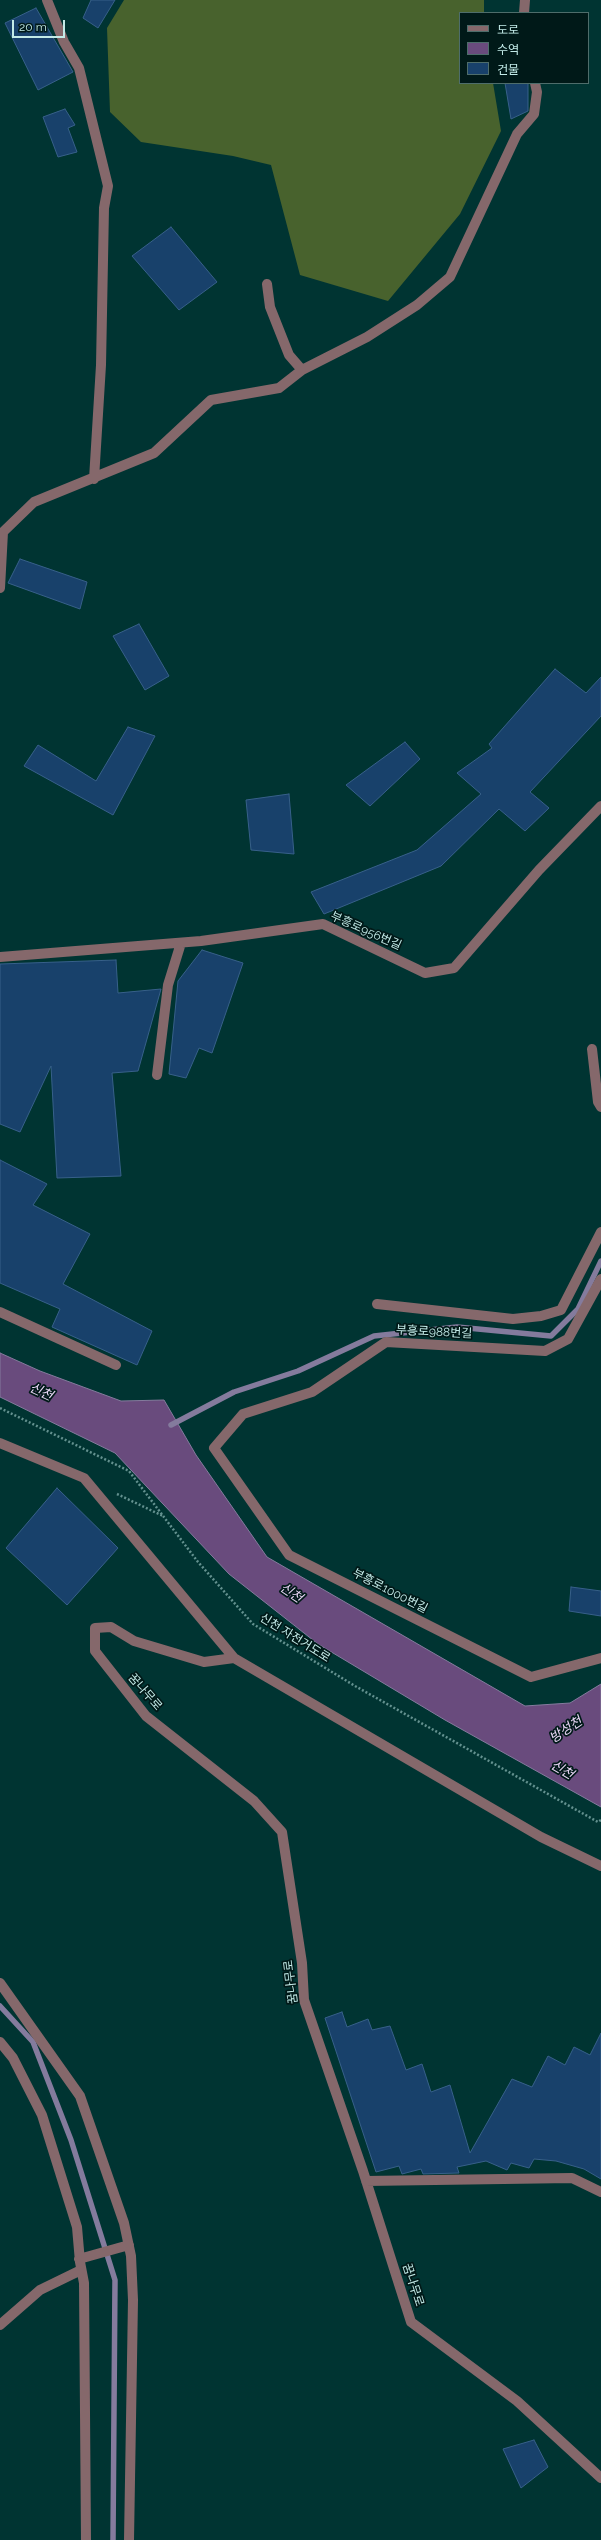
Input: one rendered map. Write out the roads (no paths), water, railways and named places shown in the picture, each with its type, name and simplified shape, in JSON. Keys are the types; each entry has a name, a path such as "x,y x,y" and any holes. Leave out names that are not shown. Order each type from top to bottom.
{"street":[{"path":"47,0 64,42 79,68 108,186 104,208 101,365 94,479"},
{"path":"524,12 525,0"},
{"path":"0,588 3,532 34,502 94,479 154,453 211,400 279,388 302,370 367,338 417,305 450,277 517,134 534,114 536,88"},
{"path":"267,284 270,308 289,355 302,370"},
{"name":"부흥로956번길","path":"0,957 181,943 323,924 425,973 454,968 539,870 601,806"},
{"path":"157,1075 168,985 181,943"},
{"path":"592,1049 598,1102 601,1107"},
{"path":"377,1304 513,1319 541,1316 561,1310 601,1232"},
{"name":"부흥로988번길","path":"214,1448 243,1414 312,1392 386,1342 545,1351 568,1339 601,1279"},
{"path":"0,1312 116,1365"},
{"path":"0,1443 84,1478 234,1658 541,1837 601,1866"},
{"name":"부흥로1000번길","path":"214,1448 289,1555 531,1677 601,1658"},
{"name":"꿈나무로","path":"234,1658 204,1662 134,1641 111,1627 95,1628 95,1651 146,1716 254,1801 282,1832 302,1963 304,2000 366,2181 411,2322 517,2401 601,2478"},
{"path":"0,1983 80,2096 124,2223 129,2245 133,2300 129,2540"},
{"path":"0,2042 13,2058 42,2115 77,2227 79,2259 84,2283 86,2540"},
{"path":"366,2181 572,2178 601,2192"},
{"path":"79,2259 129,2245"},
{"path":"0,2325 40,2290 81,2270"}],"water":[{"path":"0,1353 40,1371 121,1401 164,1400 196,1455 267,1557 525,1706 570,1703 601,1684 601,1807 445,1720 318,1644 229,1574 115,1453 0,1397"}],"waterway":[{"path":"171,1425 234,1392 298,1371 374,1336 457,1327 551,1336 578,1309 601,1261"},
{"path":"0,2006 33,2042 71,2140 115,2280 113,2540"}],"water label":[{"name":"신천","path":"41,1392"},
{"name":"신천","path":"291,1593"},
{"name":"방성천","path":"566,1730"},
{"name":"신천","path":"562,1770"}]}
